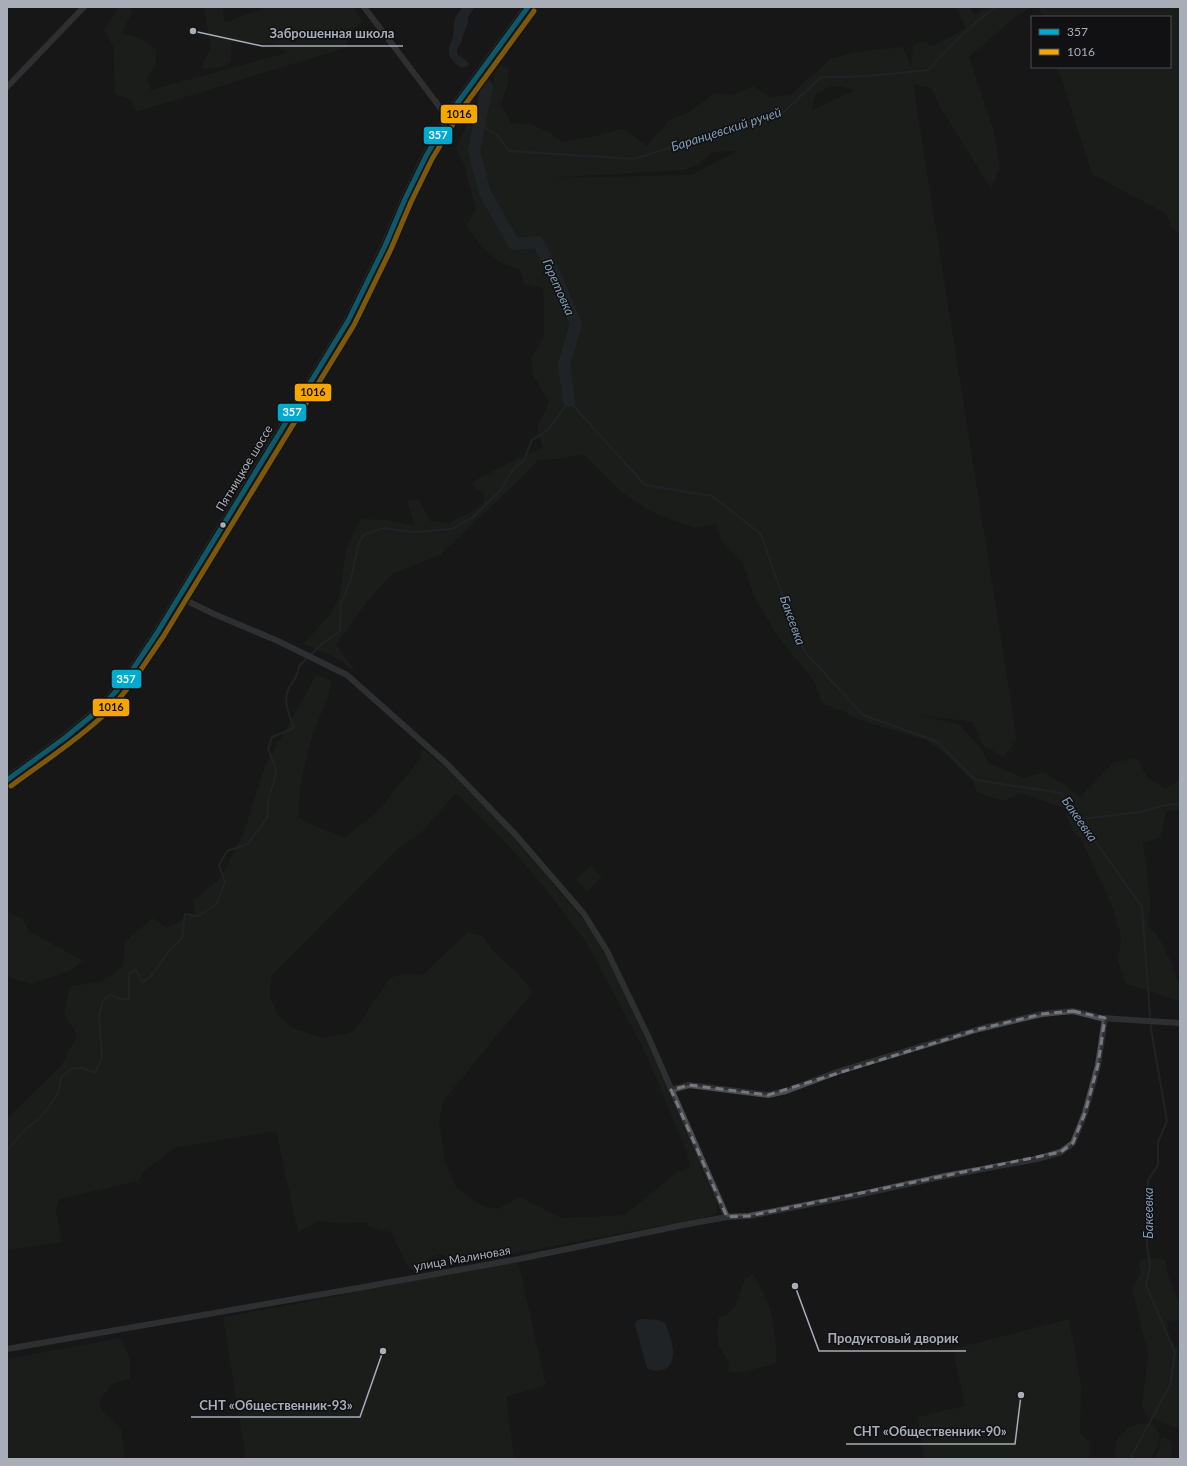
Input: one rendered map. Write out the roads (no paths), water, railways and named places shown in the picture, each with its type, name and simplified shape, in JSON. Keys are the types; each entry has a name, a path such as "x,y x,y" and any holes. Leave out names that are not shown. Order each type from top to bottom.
{"main road":[{"name":"Пятницкое шоссе","path":"7,780 66,737 101,708 115,694 129,675 179,597 348,321 426,156 448,118 460,99 528,7"}],"street":[{"path":"7,88 84,7"},
{"path":"364,7 448,118"},
{"path":"179,597 214,614 284,644 347,675 446,763 515,834 584,914 607,951 648,1036 727,1217"},
{"path":"671,1090 689,1085 768,1095 786,1091 840,1071 979,1029 1042,1014 1073,1011 1105,1018 1180,1023"},
{"name":"улица Малиновая","path":"7,1349 511,1260 727,1217 748,1216 857,1195 1061,1152 1073,1143 1085,1113 1098,1065 1105,1018"}],"waterway":[{"name":"Баранцевский ручей","path":"480,124 498,136 509,151 634,159 784,112 821,77 861,76 928,70 977,21 996,7"},
{"name":"Горетовка","path":"487,86 474,151 485,193 514,244 538,242 556,277 576,324 564,365 569,401"},
{"name":"Бакеевка","path":"7,1150 27,1128 41,1117 58,1094 61,1077 71,1069 83,1068 95,1073 102,1058 99,1016 103,1000 110,995 121,999 129,999 129,974 135,969 143,982 151,976 171,949 182,938 185,914 198,916 216,905 225,882 219,865 227,851 248,844 267,818 269,796 274,782 276,769 268,749 272,737 294,728 286,702 288,689 296,678 299,666 323,643 340,631 341,604 351,579 358,546 363,535 383,528 413,532 452,529 473,517 500,491 512,471 524,460 532,440 548,430 569,401 645,485 712,496 761,534 779,586 805,652 863,715 936,741 976,780 1061,793 1142,907 1151,1029 1167,1121 1158,1142 1158,1165 1148,1180 1147,1244 1150,1266 1146,1285 1175,1353 1170,1385 1130,1459"},
{"path":"1081,819 1140,812 1165,805 1180,804"}],"place":[{"name":"Заброшенная школа","path":"193,31"},
{"name":"Продуктовый дворик","path":"795,1286"},
{"name":"СНТ «Общественник-93»","path":"383,1351"},
{"name":"СНТ «Общественник-90»","path":"1021,1395"}]}
